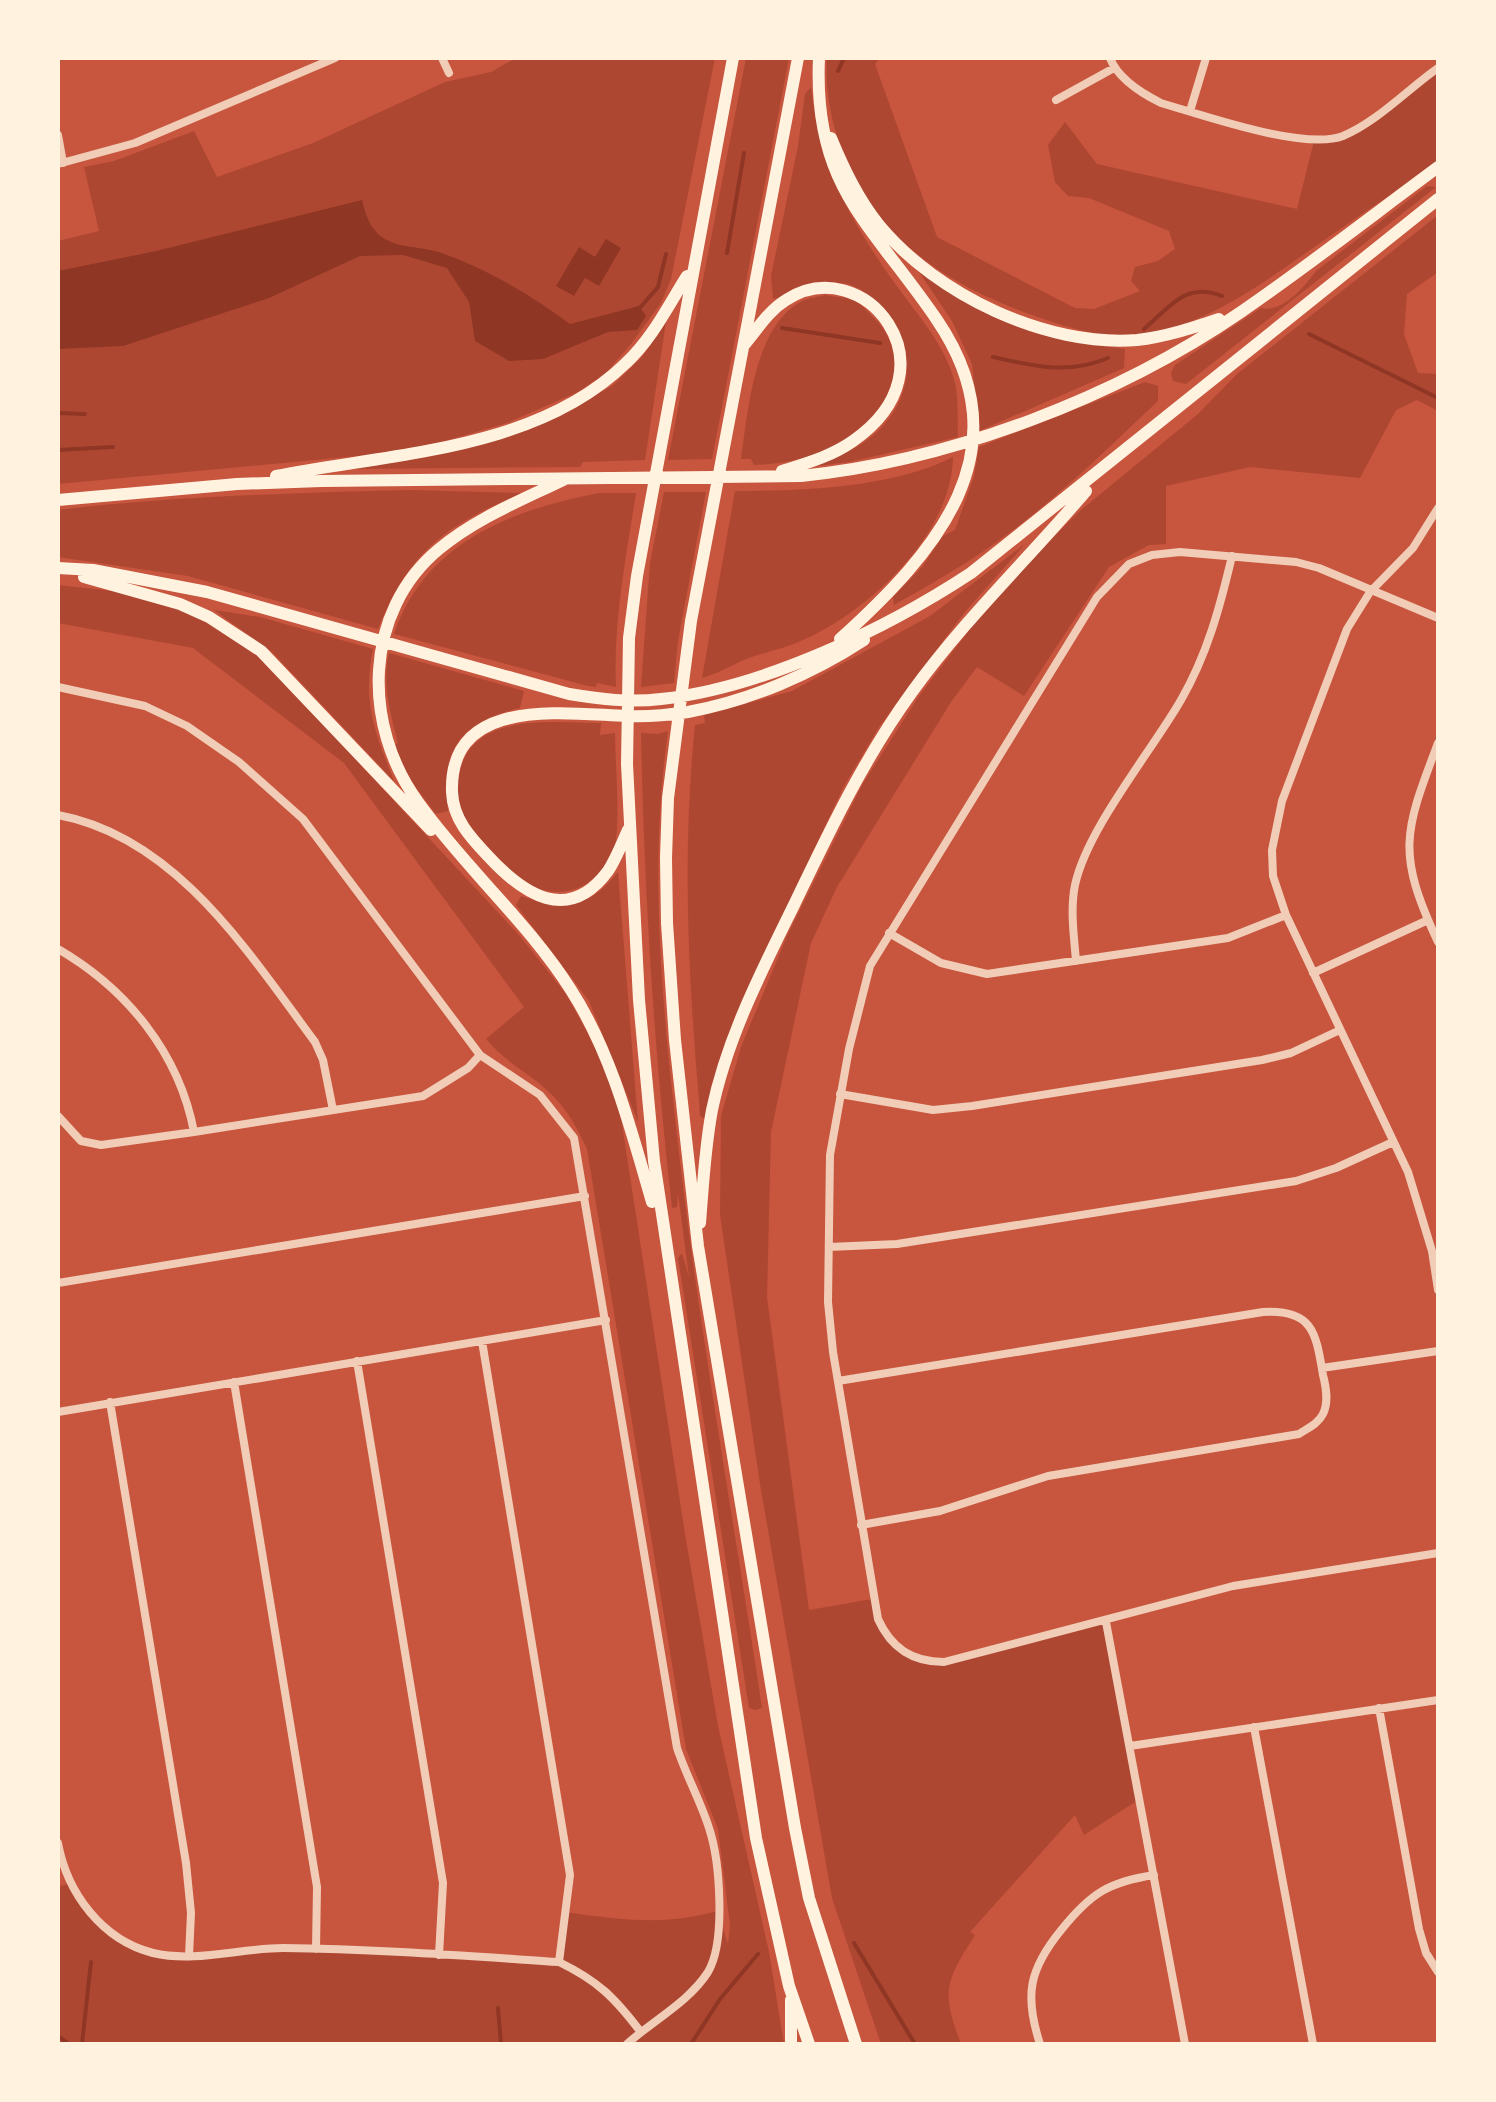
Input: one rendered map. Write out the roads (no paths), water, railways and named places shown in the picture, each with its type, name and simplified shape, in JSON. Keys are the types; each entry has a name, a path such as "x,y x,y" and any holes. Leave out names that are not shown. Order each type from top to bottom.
{"highway":[{"path":"733,58 636,576 627,713 629,828 639,1000 663,1238 756,1838 791,1993 809,2044"},
{"path":"798,58 688,640 668,798 666,907 698,1246 809,1898 856,2044"},
{"path":"819,58 822,116 828,154 838,181 873,236 948,337 965,384 972,423 962,490 938,536 889,595 831,648"},
{"path":"822,116 848,177 881,227 926,269 983,303 1042,327 1113,340 1157,337 1240,312"},
{"path":"58,500 237,484 812,474 880,465 1004,429 1150,365 1240,312 1438,167"},
{"path":"629,828 610,869 596,884 560,900 540,898 521,889 468,836 457,817 452,774 473,737 490,723 510,715 660,716 723,703 814,670 995,556 1438,198"},
{"path":"237,484 432,451 496,433 558,408 606,381 627,362 648,339 693,266"},
{"path":"742,347 786,299 823,288 845,291 865,300 882,315 897,338 903,362 900,386 872,426 831,455 772,475"},
{"path":"698,1246 707,1142 723,1070 758,982 832,826 859,775 911,694 971,619 1104,469"},
{"path":"569,478 480,520 420,567 382,640 377,698 388,748 401,776 468,866 550,961 587,1018 624,1110 663,1238"},
{"path":"58,570 132,576 207,592 592,698 658,700 722,687 831,648 897,619"},
{"path":"58,570 180,604 249,642 284,673 388,788 468,866"},
{"path":"809,1898 834,1948 866,2044"},
{"path":"791,1993 791,2044"}],"street":[{"path":"58,134 60,163 136,143 336,58"},
{"path":"442,58 449,73"},
{"path":"1110,58 1114,68 1150,98 1304,140 1323,141 1362,125 1438,68"},
{"path":"1190,111 1206,58"},
{"path":"1056,100 1114,68"},
{"path":"1438,508 1413,548 1370,592 1347,629 1276,823 1273,876 1286,916 1419,1202 1438,1290"},
{"path":"1438,618 1319,568 1180,552 1152,555 1130,564 1097,597 870,966 830,1155 828,1302 878,1619 898,1648 910,1656 944,1662 1233,1586 1438,1553"},
{"path":"1076,961 1072,902 1088,850 1182,700 1219,612 1232,556"},
{"path":"58,688 145,706 187,726 239,762 303,819 480,1055 540,1096 574,1138 677,1748 710,1831 721,1926 719,1944 707,1973 694,1989 627,2044"},
{"path":"1438,743 1416,805 1408,844 1410,874 1438,942"},
{"path":"58,815 84,820 118,834 192,888 237,938 315,1042 323,1060 333,1110"},
{"path":"889,933 941,963 975,973 1005,973 1228,938 1286,916"},
{"path":"1313,972 1428,920"},
{"path":"58,949 89,968 125,1000 169,1058 187,1098 194,1132"},
{"path":"840,1094 918,1109 972,1106 1262,1060 1290,1053 1340,1030"},
{"path":"58,1116 81,1140 101,1146 424,1096 468,1068 480,1055"},
{"path":"829,1247 897,1244 1296,1181 1394,1142"},
{"path":"58,1283 585,1196"},
{"path":"838,1381 1284,1310 1310,1325 1319,1341 1325,1411 1317,1423 1299,1434 1048,1476 940,1511 861,1525"},
{"path":"58,1412 606,1320"},
{"path":"482,1341 570,1875 559,1962"},
{"path":"1322,1368 1438,1351"},
{"path":"358,1361 444,1883 440,1954"},
{"path":"234,1382 317,1888 316,1948"},
{"path":"110,1402 186,1863 191,1913 189,1956"},
{"path":"1106,1622 1185,2044"},
{"path":"1130,1746 1438,1700"},
{"path":"1379,1708 1419,1930 1426,1954 1438,1972"},
{"path":"1254,1727 1313,2044"},
{"path":"58,1844 64,1883 96,1920 155,1954 189,1956 264,1948 316,1948 559,1962 610,1992 640,2032"},
{"path":"1040,2044 1030,1993 1046,1948 1076,1911 1102,1889 1154,1875"}],"waterway":[{"path":"838,71 844,58"},
{"path":"727,253 744,153"},
{"path":"638,310 658,287 666,254"},
{"path":"1144,329 1188,294 1209,292 1222,296"},
{"path":"782,328 880,343"},
{"path":"1309,334 1438,398"},
{"path":"993,357 1065,368 1108,358"},
{"path":"58,413 85,414"},
{"path":"58,450 113,447"},
{"path":"854,1943 915,2044"},
{"path":"691,2044 720,1999 758,1954"},
{"path":"82,2044 91,1962"},
{"path":"498,2008 501,2044"},
{"path":"58,2036 69,2044"}]}
